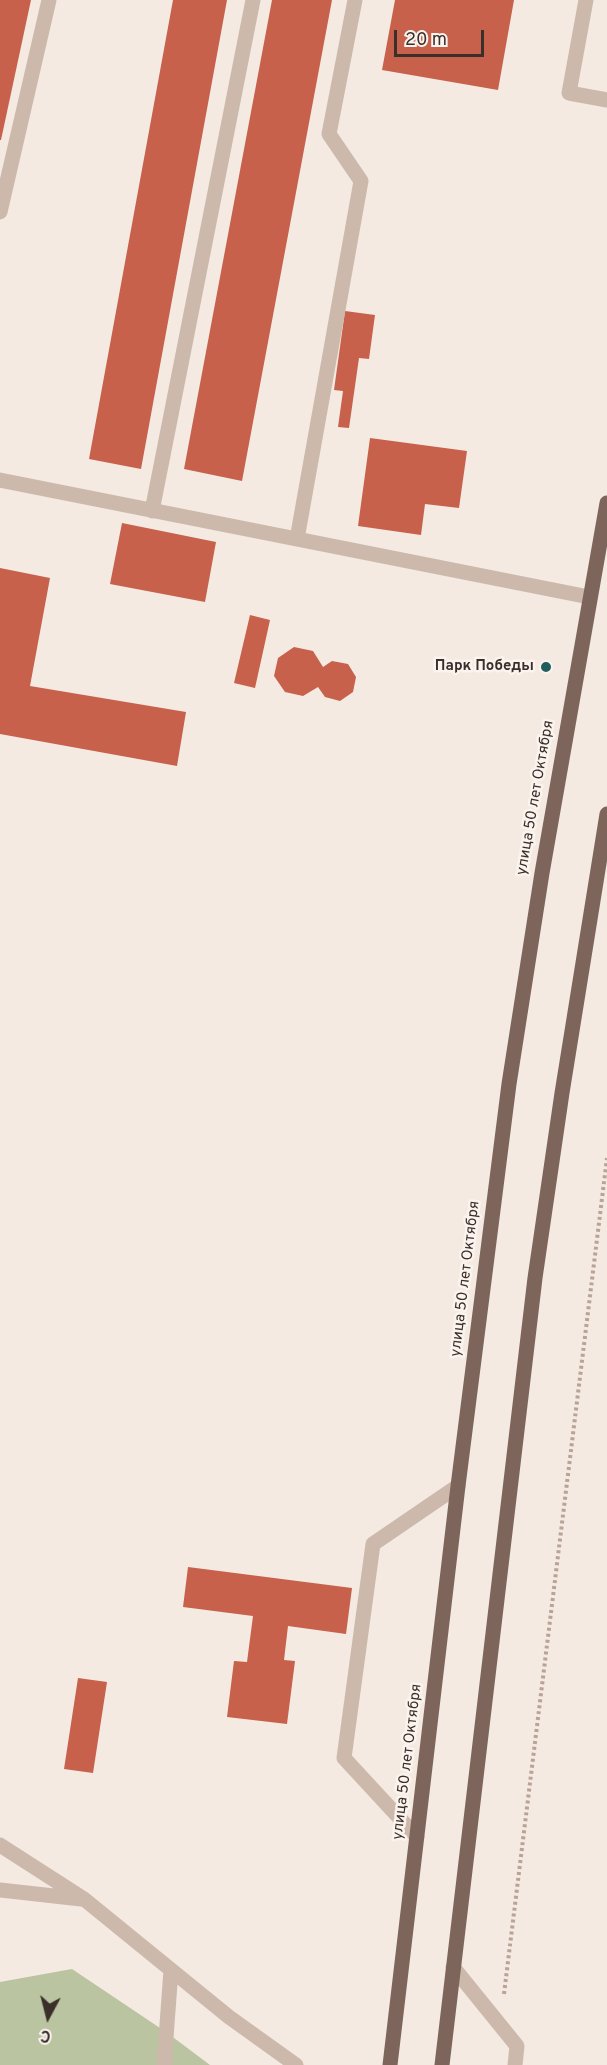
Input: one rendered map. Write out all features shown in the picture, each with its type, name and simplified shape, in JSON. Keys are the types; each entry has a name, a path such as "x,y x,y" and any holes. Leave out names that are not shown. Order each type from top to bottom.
{"main road":[{"name":"улица 50 лет Октября","path":"390,2065 458,1486 509,1084 540,885 607,502"},
{"path":"442,2065 536,1278 562,1093 607,814"}],"lane":[{"path":"0,212 48,0"},
{"path":"152,511 253,0"},
{"path":"297,539 361,181 329,134 355,0"},
{"path":"586,0 568,93 607,99"},
{"path":"0,480 589,597"},
{"path":"417,1837 344,1758 373,1544 458,1486"},
{"path":"0,1845 84,1899 228,2018 296,2065"},
{"path":"0,1890 84,1899"},
{"path":"453,1967 518,2046 515,2065"},
{"path":"164,2065 171,1970"}],"path":[{"path":"501,2025 607,1158"}],"green space":[{"path":"72,1969 166,2032 210,2065 0,2065 0,1982"}],"building":[{"path":"0,0 31,0 1,140 0,140"},
{"path":"173,0 227,0 141,469 89,459"},
{"path":"272,0 332,0 242,481 184,469"},
{"path":"395,0 514,0 498,90 382,70"},
{"path":"345,311 375,315 369,359 359,358 349,428 338,427 343,391 334,390"},
{"path":"370,438 467,451 459,508 425,504 421,535 358,526"},
{"path":"122,523 216,542 205,602 110,584"},
{"path":"0,568 50,578 30,686 186,712 177,766 0,734"},
{"path":"250,615 270,620 255,688 234,683"},
{"path":"294,647 313,651 323,667 332,661 348,664 356,677 353,692 340,701 325,697 318,687 303,696 285,692 274,676 278,658"},
{"path":"188,1567 352,1588 346,1634 288,1626 284,1660 295,1661 287,1724 227,1717 234,1661 247,1662 253,1616 183,1607"},
{"path":"78,1678 107,1682 93,1773 64,1769"}],"place":[{"name":"Парк Победы","path":"546,667"}]}
